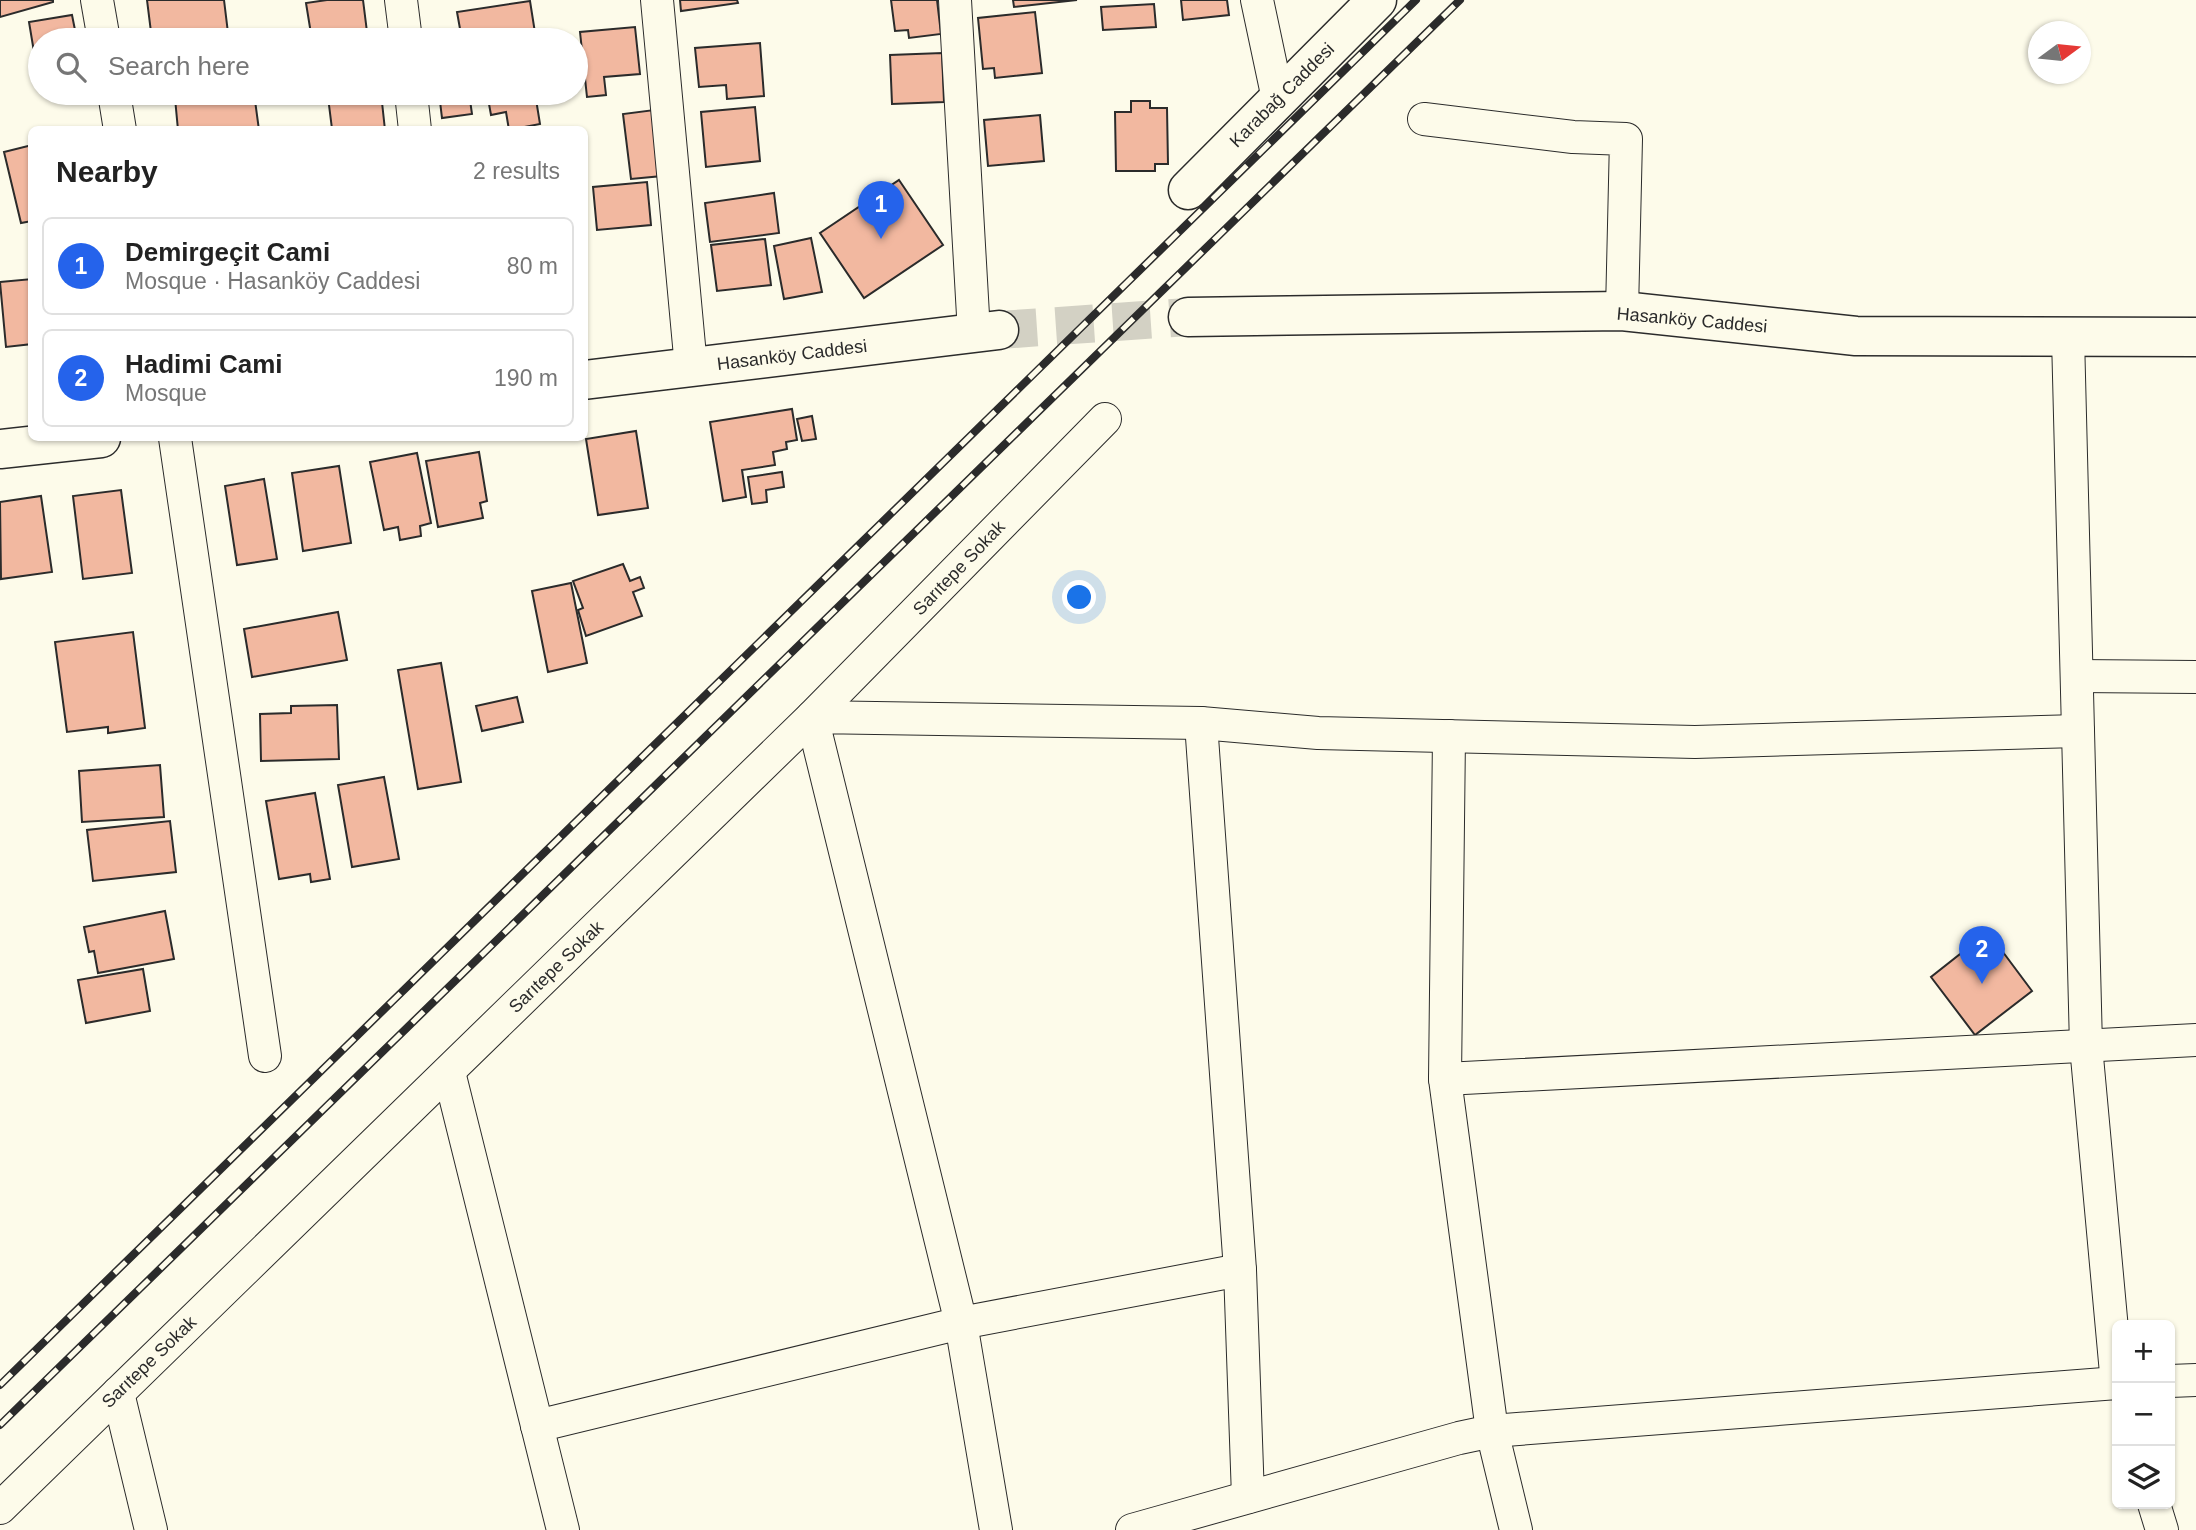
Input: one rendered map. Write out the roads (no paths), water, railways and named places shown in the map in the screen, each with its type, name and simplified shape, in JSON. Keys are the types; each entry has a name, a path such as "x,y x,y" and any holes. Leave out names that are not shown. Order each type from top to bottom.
{"street":[{"path":"97,0 102,28"},
{"path":"401,0 404,28"},
{"path":"657,0 691,367"},
{"path":"954,0 986,332"},
{"path":"1257,0 1278,99"},
{"name":"Karabağ Caddesi","path":"1188,190 1377,0"},
{"path":"116,105 119,126"},
{"path":"412,105 415,126"},
{"path":"1424,119 1573,137 1626,139 1622,312"},
{"name":"Hasanköy Caddesi","path":"1188,317 1622,312 1856,336 2196,337"},
{"name":"Hasanköy Caddesi","path":"588,380 986,332"},
{"path":"2068,337 2086,1046 2112,1329"},
{"name":"Sarıtepe Sokak","path":"0,1508 812,718 1105,419"},
{"path":"0,449 74,441"},
{"path":"175,441 265,1056"},
{"path":"2077,677 2196,677"},
{"path":"996,1530 961,1323 812,718 1201,723 1318,733 1695,742 2078,731"},
{"path":"1201,723 1240,1270 1248,1497"},
{"path":"1449,736 1445,1079 1492,1432 1516,1530"},
{"path":"1445,1079 2196,1040"},
{"path":"449,1072 563,1530"},
{"path":"537,1426 961,1323 1240,1270"},
{"path":"2175,1381 2196,1380"},
{"path":"1132,1530 1459,1438 1492,1432 2112,1383"},
{"path":"118,1393 151,1530"},
{"path":"2155,1509 2161,1530"}],"tunnel":[{"path":"999,330 1188,317"}],"railway":[{"path":"0,1385 1416,0"},
{"path":"0,1425 1460,0"}],"place":[{"name":"Demirgeçit Cami","path":"881,239"},
{"name":"Hadimi Cami","path":"1982,984"}]}
